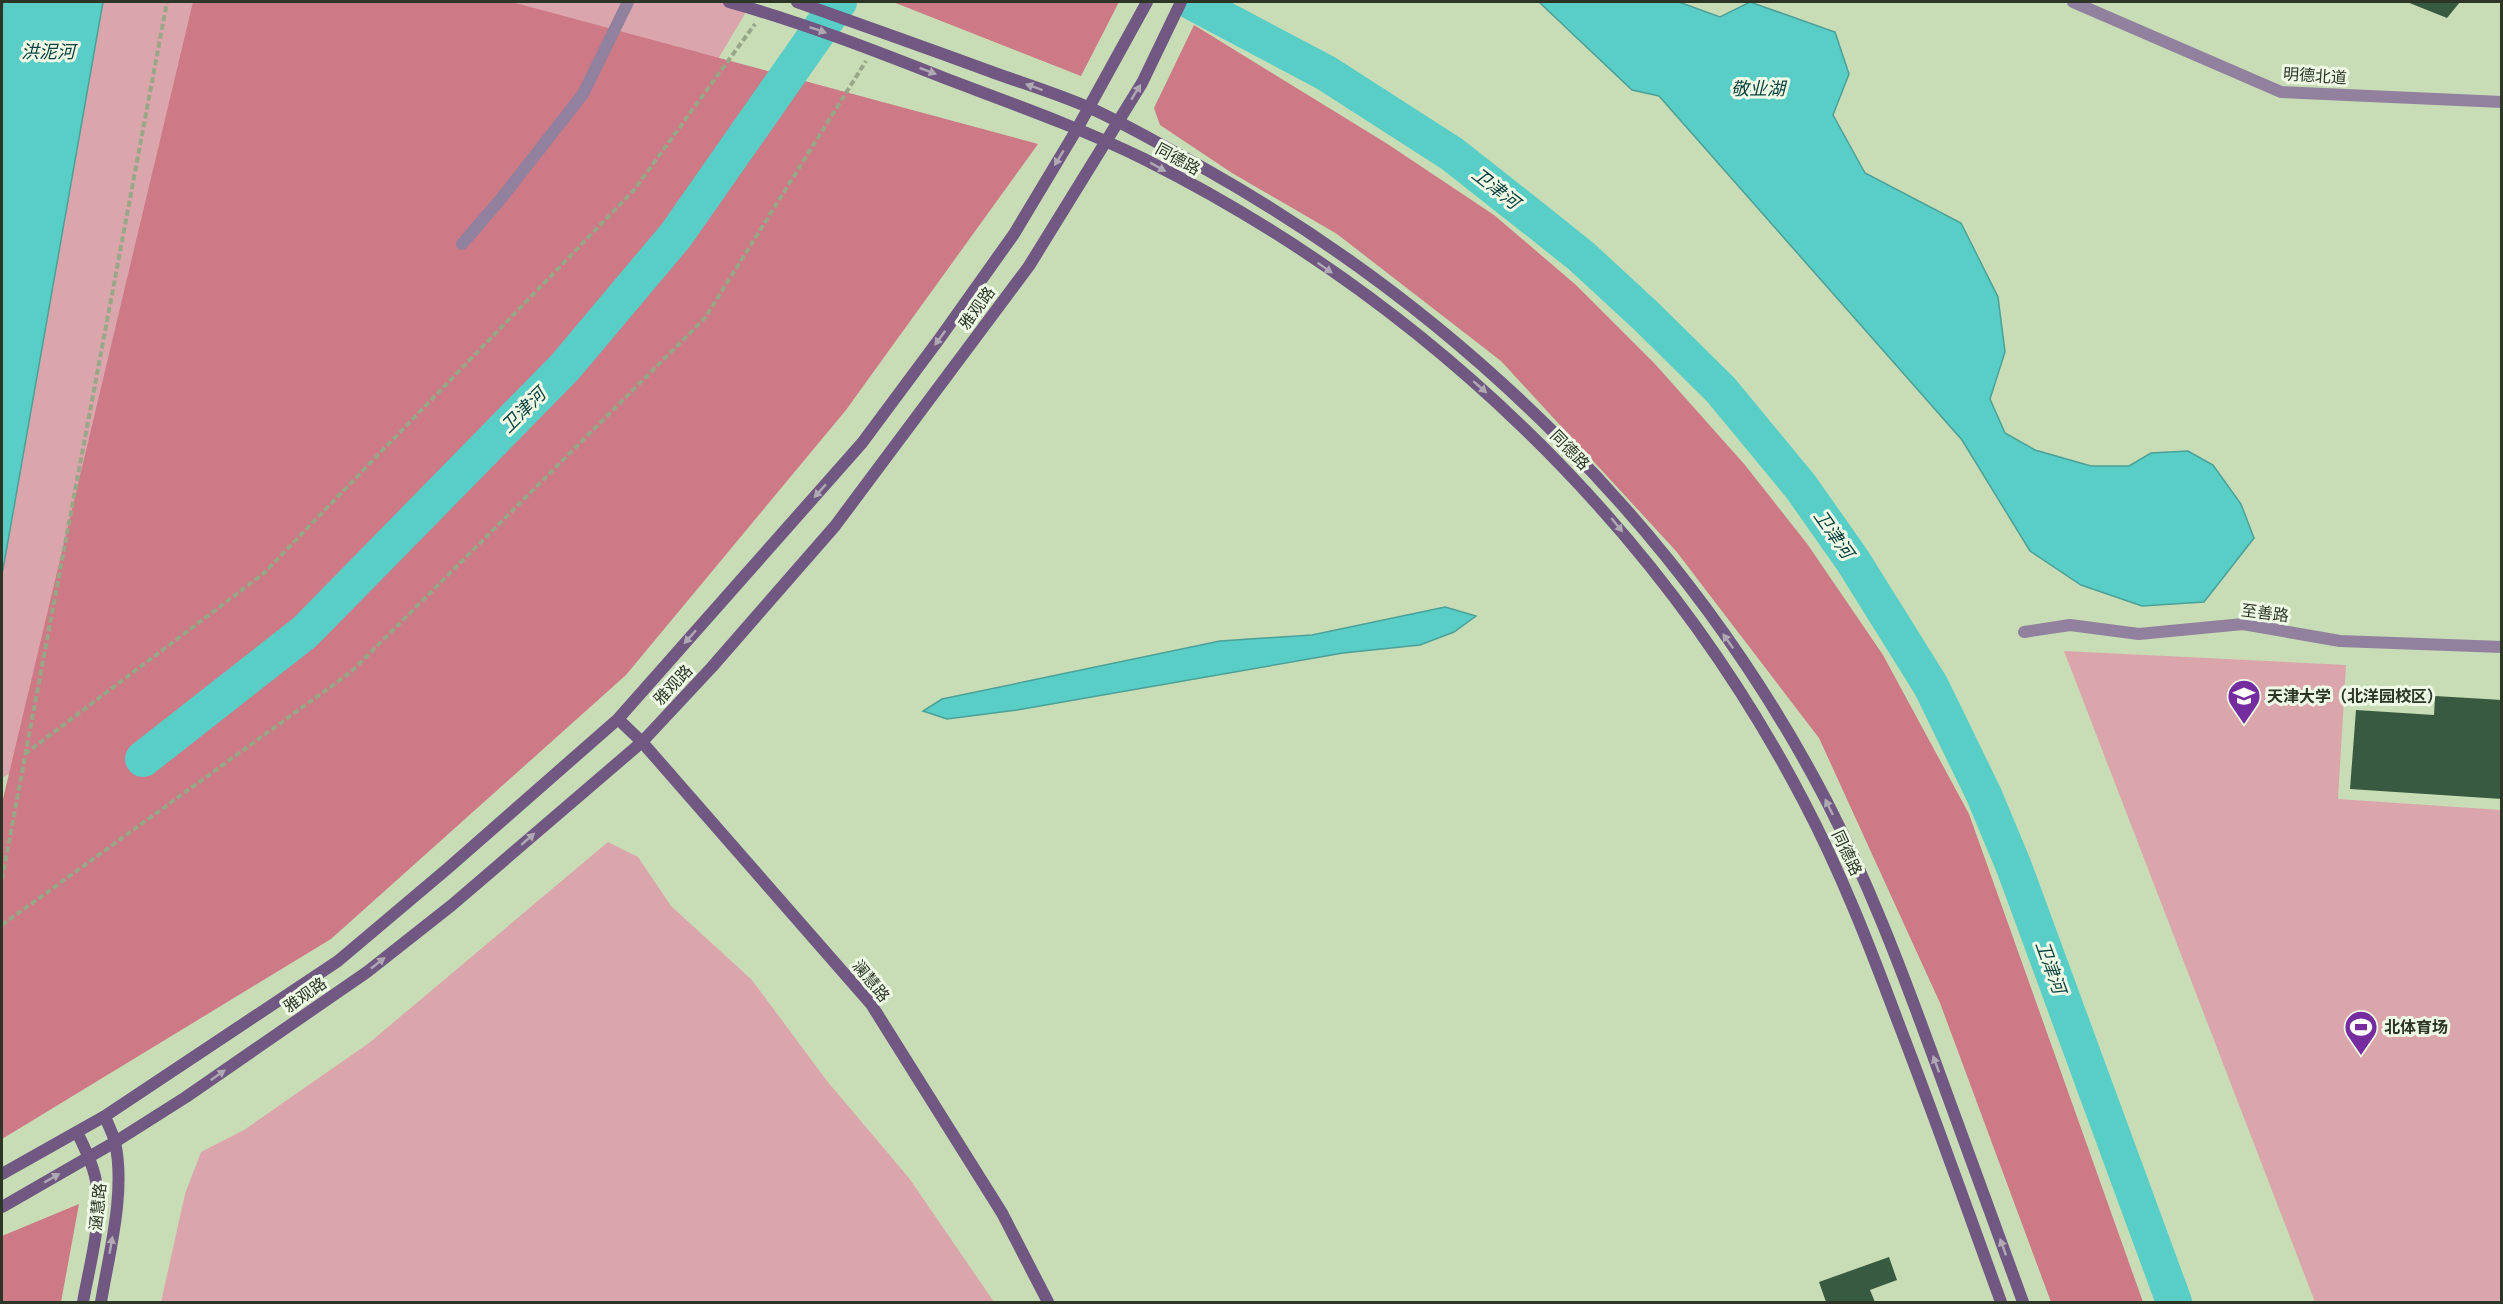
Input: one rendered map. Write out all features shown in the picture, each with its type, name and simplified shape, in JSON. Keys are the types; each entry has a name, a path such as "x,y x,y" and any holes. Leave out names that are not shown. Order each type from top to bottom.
{"main road":[{"name":"同德路","path":"729,2 764,11 873,50 1077,129 1153,164 1292,244 1440,353 1496,400 1558,460 1610,517 1668,588 1713,649 1752,710 1803,800 1838,870 1922,1082 2001,1302"},
{"name":"同德路","path":"797,2 1089,108 1272,207 1399,296 1449,336 1509,389 1610,491 1667,556 1758,684 1827,803 1899,964 2023,1302"},
{"name":"雅观路","path":"2,1174 105,1116 338,961 447,869 618,718 862,443 1014,234 1077,129 1147,2"},
{"name":"雅观路","path":"2,1207 115,1142 367,972 452,905 642,742 712,667 835,526 1029,266 1142,83 1181,2"},
{"name":"澜慧路","path":"618,718 642,742 871,1004 1002,1214 1048,1302"},
{"name":"涵慧路","path":"101,1302 116,1214 118,1176 115,1142 105,1116"},
{"name":"涵慧路","path":"77,1132 89,1157 98,1188 98,1206 83,1302"}],"street":[{"path":"462,243 500,200 583,94 628,2"},
{"name":"明德北道","path":"2073,2 2281,92 2502,102"},
{"name":"至善路","path":"2024,632 2070,625 2139,634 2243,624 2340,641 2502,646"}],"path":[{"path":"2,879 167,2"},
{"path":"26,754 263,574 634,190 764,11"},
{"path":"2,926 351,672 705,318 873,50"}],"shaded area":[{"path":"2,2 752,2 634,200 114,711 2,778"},
{"path":"193,2 512,2 1038,144 846,410 626,675 331,939 2,1139 2,803"},
{"path":"893,2 1119,2 1081,76"},
{"path":"1194,25 1386,143 1494,215 1576,285 1655,364 1745,465 1808,545 1883,655 1969,814 2143,1302 2051,1302 1940,1003 1819,738 1676,551 1501,361 1337,234 1232,173 1160,125 1154,108"},
{"name":"北体育场","path":"2064,651 2346,665 2338,799 2501,810 2501,1302 2315,1302"},
{"path":"608,842 638,857 671,906 752,980 827,1081 909,1178 994,1302 161,1302 185,1194 201,1152 244,1130 369,1043"},
{"path":"79,1204 61,1302 2,1302 2,1236"}],"water":[{"name":"洪泥河","path":"3,2 103,2 2,575 2,13"},
{"name":"敬业湖","path":"1539,2 1679,2 1720,17 1750,2 1835,32 1849,74 1833,115 1865,173 1961,223 1998,297 2005,352 1990,399 2005,433 2035,450 2091,466 2129,466 2151,453 2188,451 2213,465 2241,504 2254,538 2204,602 2142,606 2081,585 2030,551 1962,440 1659,96 1632,90"},
{"path":"1445,607 1476,616 1454,632 1420,645 1343,653 1017,710 947,719 923,711 942,699 1220,641 1312,635"}],"building":[{"path":"2407,2 2460,2 2447,18"},
{"path":"2435,696 2502,700 2502,799 2350,789 2356,710 2434,715"},
{"path":"1889,1257 1897,1280 1870,1290 1875,1302 1826,1302 1819,1282"}],"waterway":[{"name":"卫津河","path":"143,759 305,632 565,367 676,235 839,2"},
{"name":"卫津河","path":"1192,2 1326,73 1452,154 1581,256 1721,390 1801,487 1853,561 1931,686 1984,795 2014,867 2174,1302"}],"place":[{"name":"天津大学（北洋园校区）","path":"2244,725"},
{"name":"北体育场","path":"2361,1056"}]}
